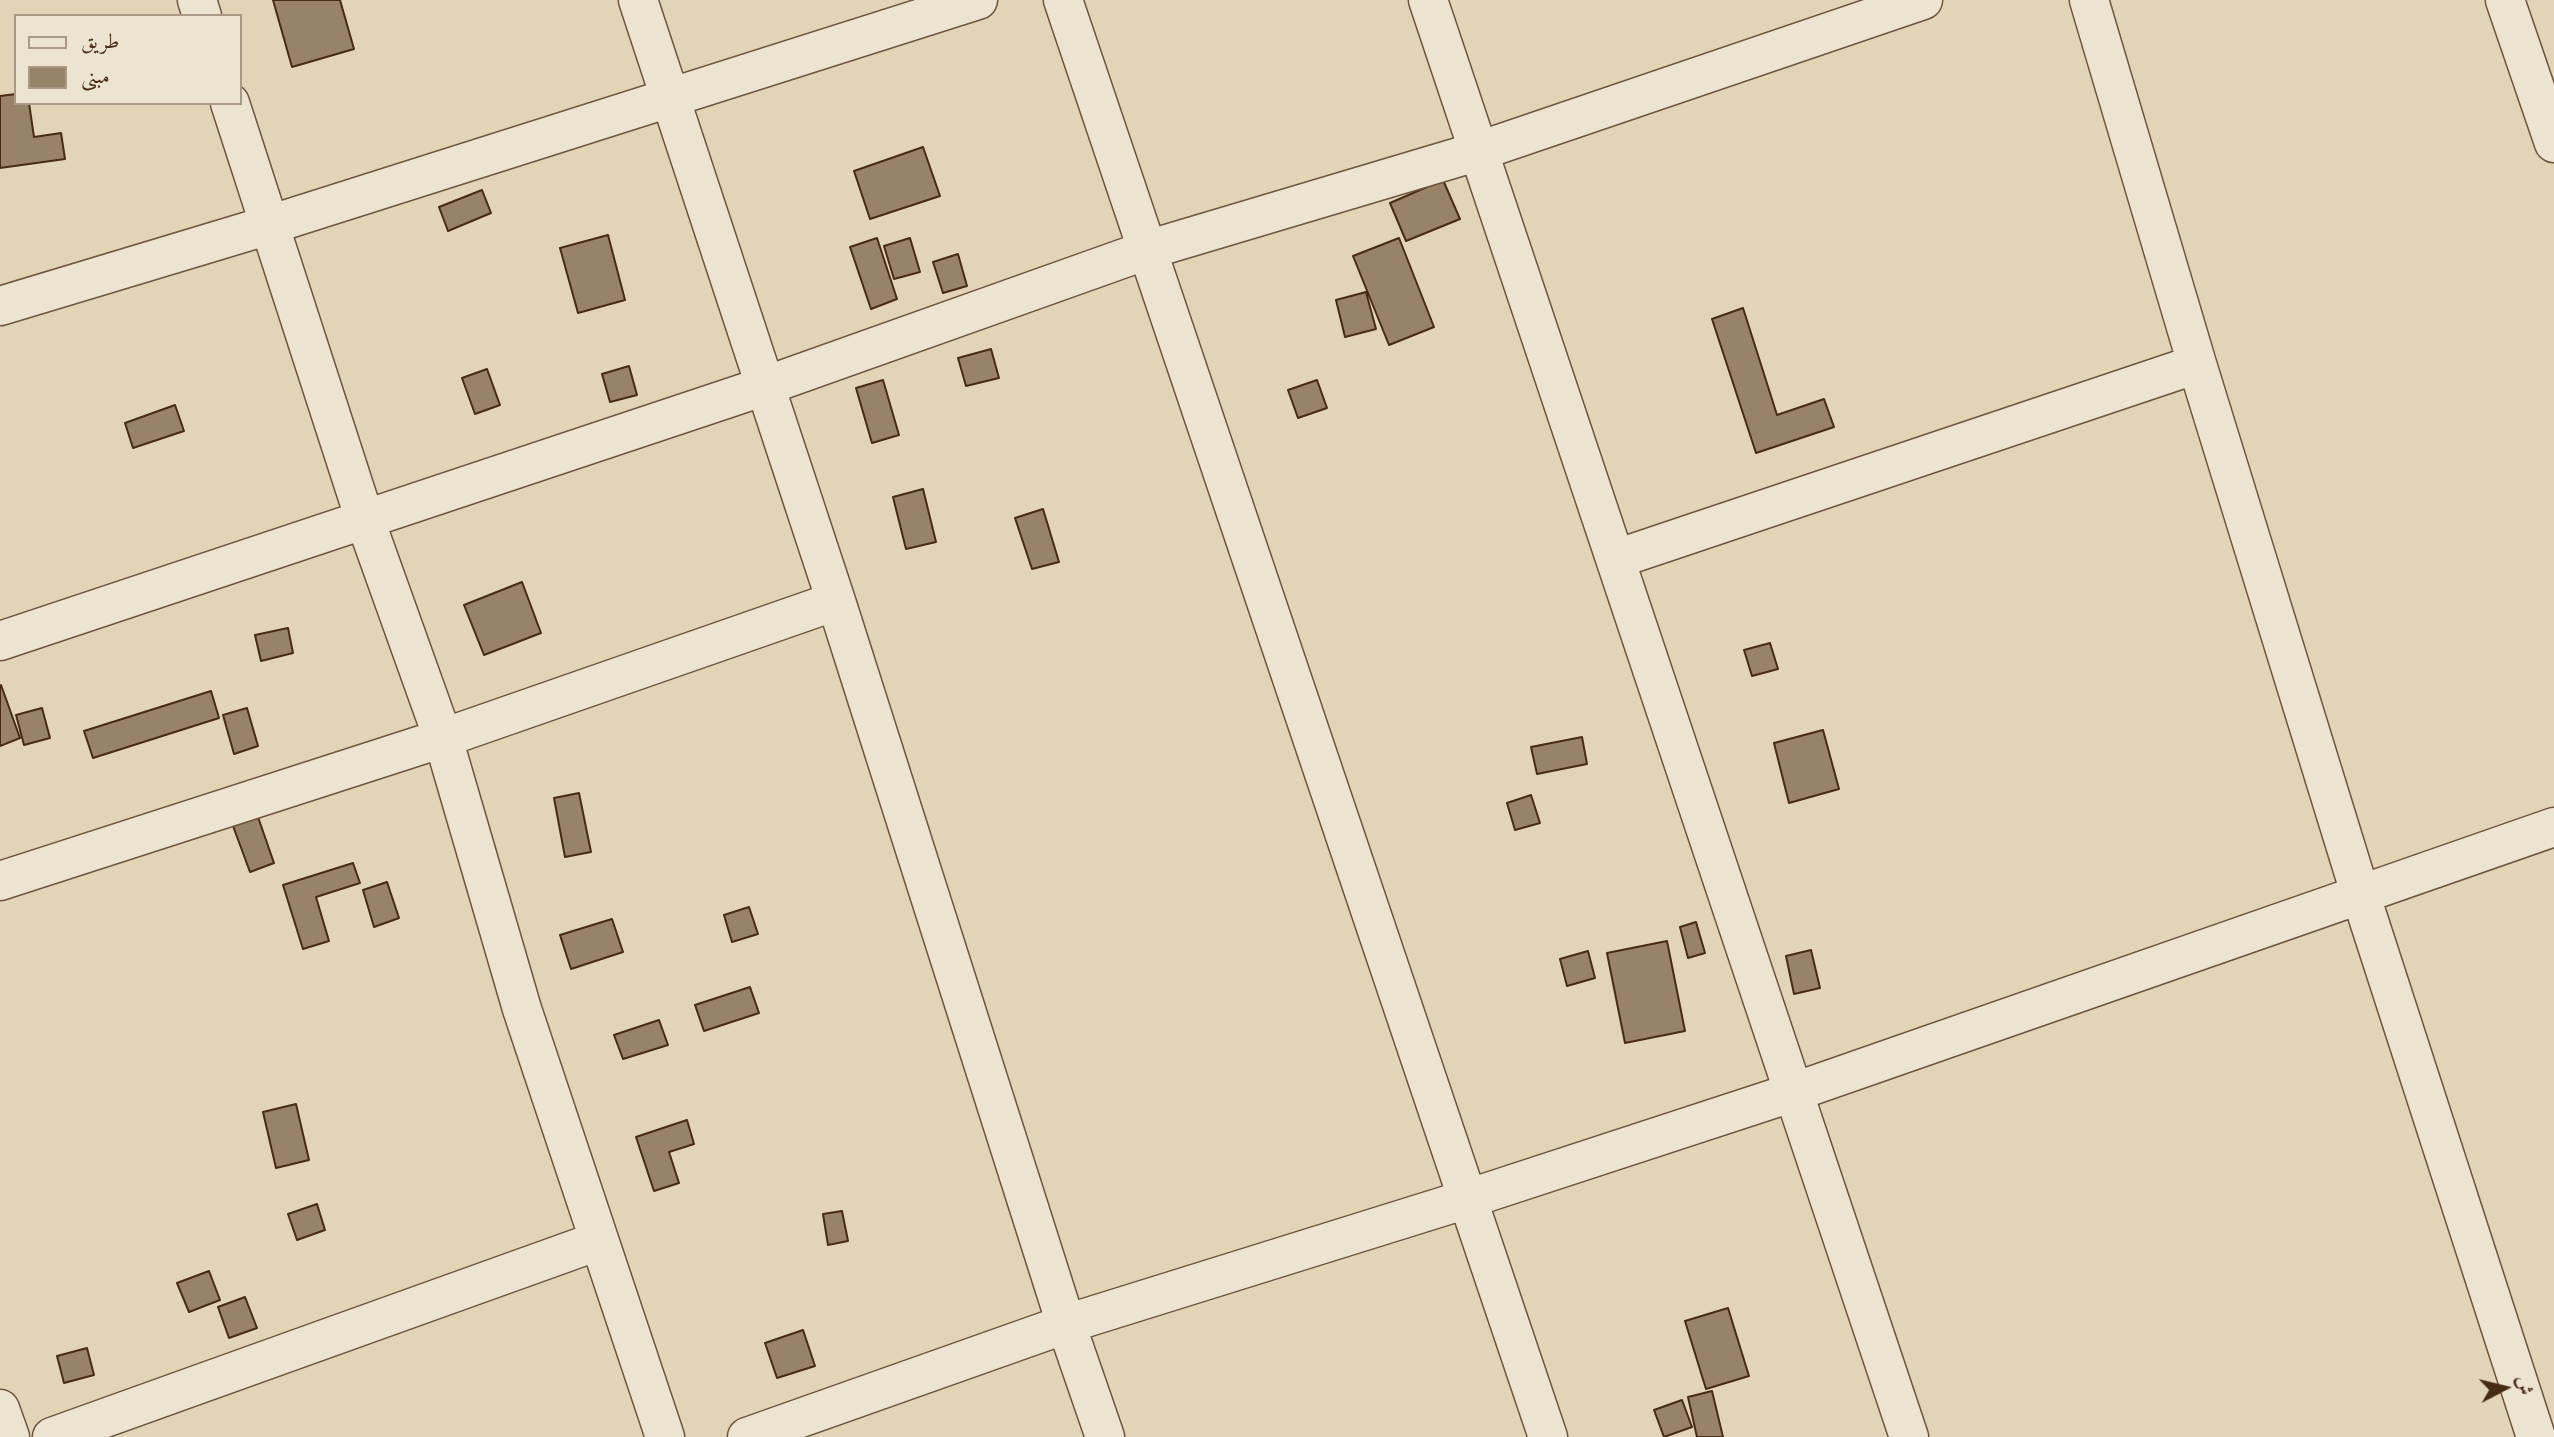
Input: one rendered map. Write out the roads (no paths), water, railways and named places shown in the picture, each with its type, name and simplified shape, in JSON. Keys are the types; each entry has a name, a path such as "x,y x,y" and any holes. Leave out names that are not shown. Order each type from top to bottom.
{"street":[{"path":"638,0 836,601 1066,1324 1105,1437"},
{"path":"0,306 270,225 978,0"},
{"path":"1063,0 1548,1437"},
{"path":"1428,0 1909,1437"},
{"path":"0,641 765,386 1147,250 1479,151 1923,0"},
{"path":"2089,0 2197,364 2360,893 2536,1437"},
{"path":"2505,0 2554,143"},
{"path":"231,105 366,520 443,738 522,1009 665,1437"},
{"path":"1616,559 2197,364"},
{"path":"0,881 443,738 836,601"},
{"path":"747,1437 1066,1324 1467,1199 1794,1092 2554,827"},
{"path":"52,1437 598,1241"},
{"path":"0,1409 10,1437"}]}
